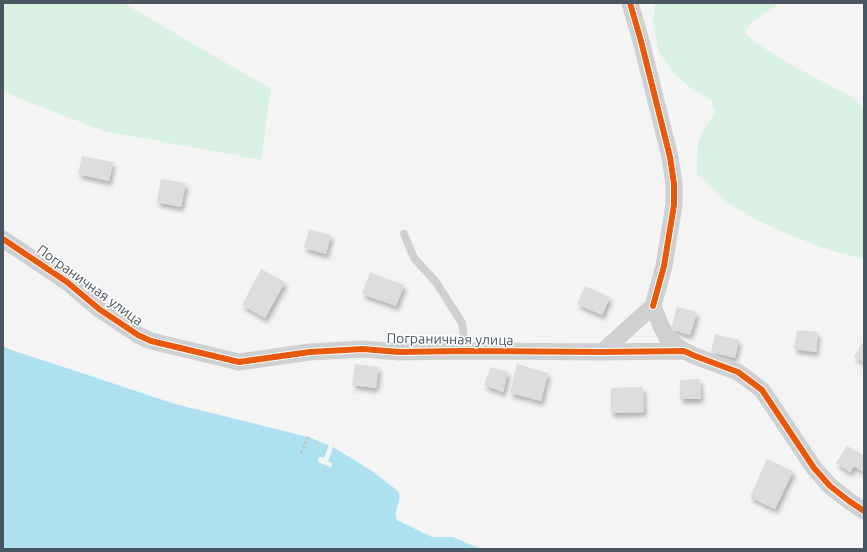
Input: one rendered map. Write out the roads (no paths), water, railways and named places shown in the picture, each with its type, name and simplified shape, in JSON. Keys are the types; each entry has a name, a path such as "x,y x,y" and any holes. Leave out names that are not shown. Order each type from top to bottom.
{"street":[{"path":"602,352 653,306 664,266 674,205 674,184 670,157 630,3"},
{"name":"Пограничная улица","path":"3,239 68,282 99,309 138,335 151,340 239,362 310,352 363,349 399,352 684,351 738,372 762,390 814,468 830,486 864,510"},
{"path":"653,306 668,339 684,351"}],"lane":[{"path":"404,234 414,258 436,282 462,323 464,337 462,351"}],"water":[{"path":"3,346 11,350 175,404 308,437 333,447 375,473 399,492 400,496 396,514 397,520 432,537 453,537 481,549 3,549"}]}
